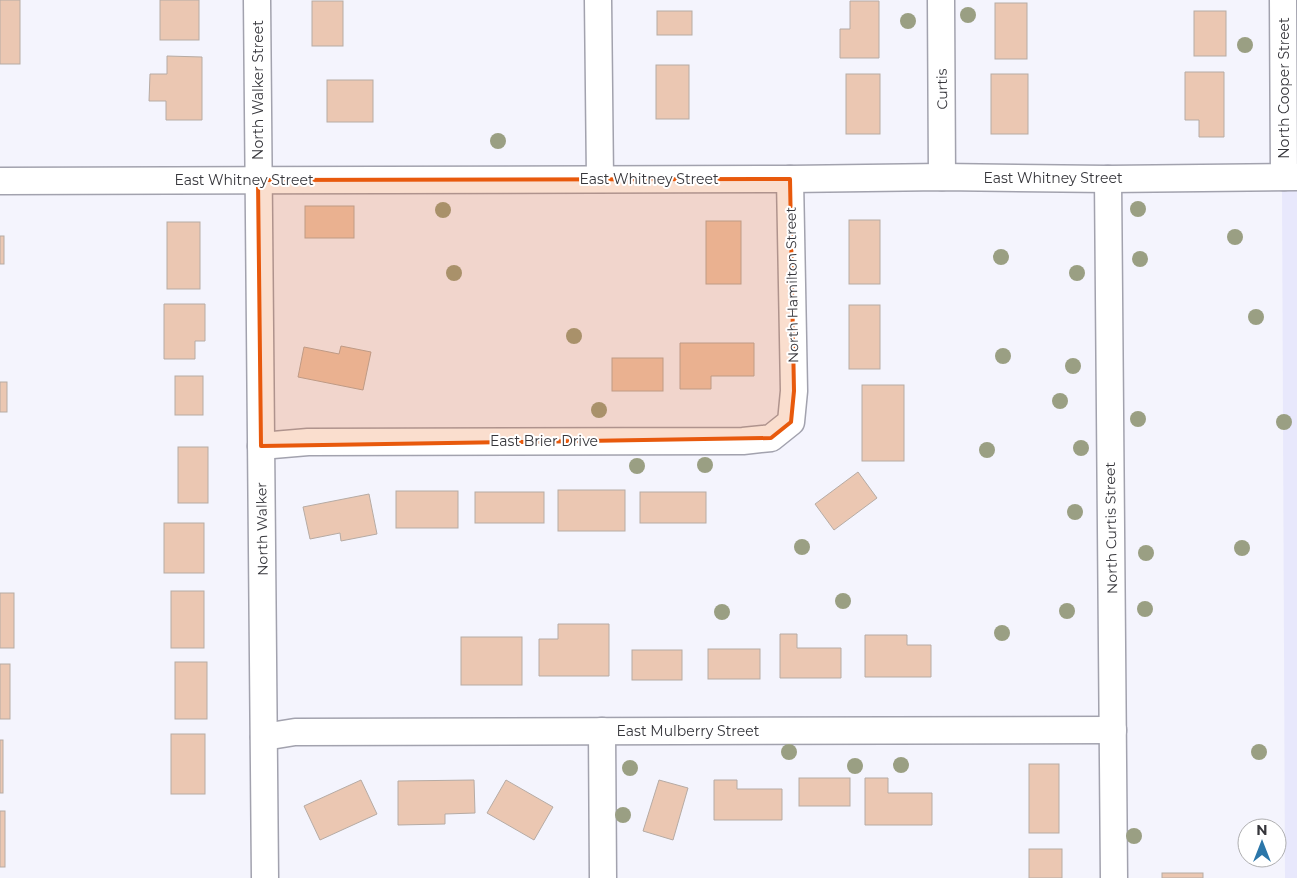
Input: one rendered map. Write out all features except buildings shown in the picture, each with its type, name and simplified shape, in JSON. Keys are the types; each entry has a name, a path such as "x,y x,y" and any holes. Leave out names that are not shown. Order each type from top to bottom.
{"street":[{"name":"North Walker Street","path":"257,0 258,180"},
{"path":"598,0 600,179"},
{"name":"Curtis","path":"941,0 942,178"},
{"name":"North Cooper Street","path":"1283,0 1291,177"},
{"name":"East Whitney Street","path":"0,181 1291,177"},
{"name":"North Hamilton Street","path":"790,179 794,390"},
{"name":"North Curtis Street","path":"1108,179 1114,878"},
{"name":"North Walker","path":"258,180 265,878"},
{"name":"East Brier Drive","path":"261,446 318,442 743,441 771,438 791,422 794,390"},
{"name":"East Mulberry Street","path":"264,737 295,732 1113,730"},
{"path":"602,731 604,878"}],"highlighted area":[{"path":"790,179 794,391 791,422 771,438 261,446 258,180"}],"shaded area":[{"path":"1282,190 1297,190 1297,878 1285,878 1285,868 1287,868 1287,818 1285,818"}]}
